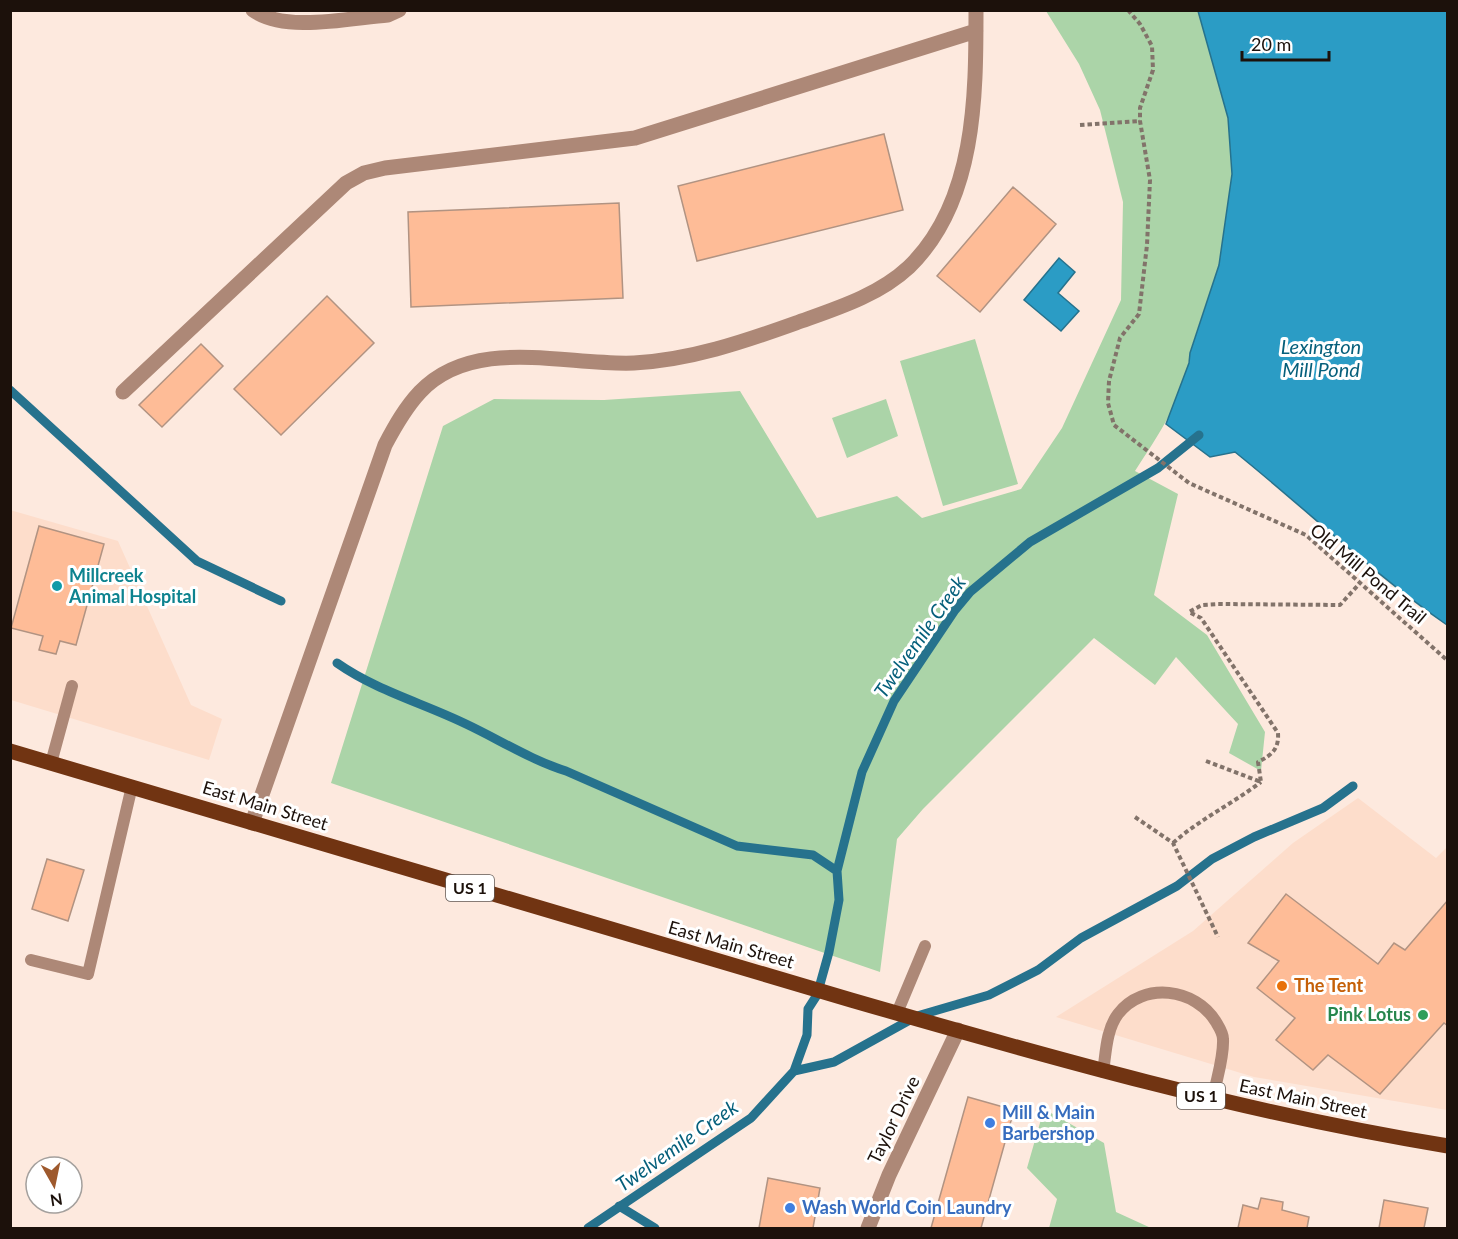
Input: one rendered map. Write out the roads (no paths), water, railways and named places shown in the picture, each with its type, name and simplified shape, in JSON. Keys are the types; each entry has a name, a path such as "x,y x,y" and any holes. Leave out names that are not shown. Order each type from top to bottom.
{"main road":[{"name":"East Main Street","path":"10,752 132,786 808,988 1103,1072 1348,1130 1448,1146"}],"street":[{"path":"253,10 264,19 293,23 388,15 399,10"},
{"path":"252,823 385,445 403,413 421,391 446,373 478,362 510,357 636,363 713,350 747,341 853,302 882,287 909,267 928,243 946,214 961,174 973,118 976,10"},
{"path":"123,393 346,183 364,173 385,168 636,138 976,31"},
{"name":"Taylor Drive","path":"868,1228 888,1175 958,1030"}],"lane":[{"path":"51,763 72,686"},
{"path":"32,960 88,974 132,786"},
{"path":"897,1013 925,946"},
{"path":"1103,1072 1110,1030 1118,1014 1133,999 1161,992 1186,995 1209,1011 1223,1038 1213,1099"}],"water":[{"name":"Lexington Mill Pond","path":"1198,11 1447,11 1447,625 1366,562 1235,452 1210,457 1166,424 1189,363 1190,353 1219,265 1232,174 1228,118"},
{"path":"1059,258 1075,272 1058,293 1079,311 1061,331 1024,300"}],"waterway":[{"path":"10,390 197,561 281,601"},
{"name":"Twelvemile Creek","path":"588,1228 751,1118 794,1071 807,1035 808,1009 817,995 829,952 839,900 837,871 862,772 894,701 955,610 970,592 1030,542 1158,468 1199,435"},
{"path":"337,663 384,689 450,716 540,761 737,846 813,855 837,871"},
{"path":"794,1071 834,1062 917,1016 989,995 1038,970 1081,938 1177,886 1212,859 1254,837 1323,808 1353,786"},
{"path":"619,1206 655,1228"}],"place":[{"name":"Millcreek Animal Hospital","path":"57,586"},
{"name":"The Tent","path":"1282,986"},
{"name":"Pink Lotus","path":"1423,1015"},
{"name":"Mill & Main Barbershop","path":"990,1123"},
{"name":"Wash World Coin Laundry","path":"790,1208"}]}
